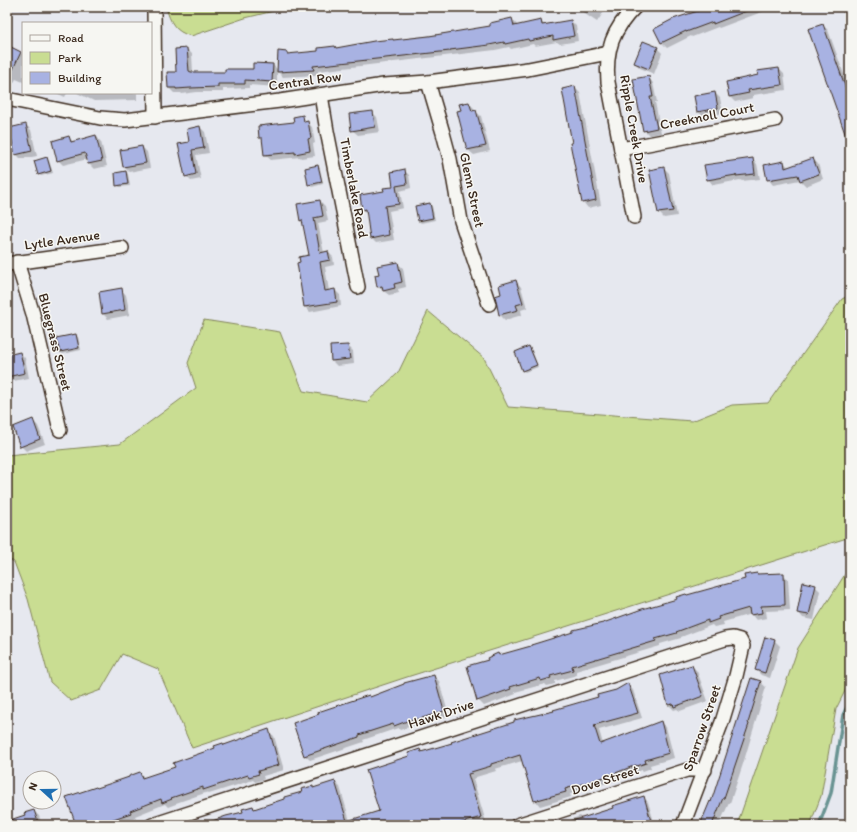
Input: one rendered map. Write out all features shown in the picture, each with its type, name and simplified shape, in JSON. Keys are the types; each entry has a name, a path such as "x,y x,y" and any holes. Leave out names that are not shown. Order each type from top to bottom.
{"street":[{"path":"154,7 155,117"},
{"name":"Ripple Creek Drive","path":"634,217 607,70 608,53 612,39 624,18 635,7"},
{"name":"Central Row","path":"7,99 100,118 125,120 321,95 384,85 428,82 528,69 608,53"},
{"name":"Glenn Street","path":"428,82 450,159 461,222 489,304"},
{"name":"Timberlake Road","path":"321,95 358,287"},
{"name":"Creeknoll Court","path":"621,149 775,120"},
{"name":"Lytle Avenue","path":"12,263 122,248"},
{"name":"Bluegrass Street","path":"12,263 32,314 60,430"},
{"name":"Hawk Drive","path":"152,825 725,639 733,638 740,640"},
{"name":"Sparrow Street","path":"684,825 722,722 736,676 743,646 740,640"},
{"name":"Dove Street","path":"517,825 687,770 704,770"}],"green space":[{"path":"166,7 290,7 245,18 191,36 181,32 174,26 171,22"},
{"path":"850,295 850,537 407,677 192,748 158,669 122,654 101,690 71,701 50,682 28,599 14,562 7,558 7,455 120,444 196,388 188,363 204,320 280,332 303,391 367,402 398,373 428,311 484,358 508,407 692,421 732,405 768,403 842,299"},
{"path":"850,563 850,681 836,709 821,796 810,825 737,825 798,648 849,568"}],"building":[{"path":"710,7 754,8 713,24 713,22 686,31 661,43 654,29 673,19"},
{"path":"512,18 514,26 541,20 542,25 571,20 574,36 553,40 553,36 529,41 528,39 505,44 504,42 450,51 313,66 314,70 277,72 278,51 287,52 287,54 318,51 318,48 335,46 336,48 374,41 429,36 490,26 490,23"},
{"path":"823,24 850,100 850,142 848,142 808,29"},
{"path":"643,41 658,47 649,69 634,63"},
{"path":"7,45 21,52 7,82"},
{"path":"187,48 189,71 191,72 225,72 225,69 253,69 253,63 273,64 272,82 245,80 245,84 218,84 218,87 168,88 167,72 176,72 175,49"},
{"path":"779,68 782,85 748,90 749,93 729,97 726,82 758,75 757,71"},
{"path":"649,76 653,97 650,97 657,128 643,131 633,79"},
{"path":"575,86 596,200 582,203 570,143 572,143 562,89"},
{"path":"715,92 718,108 697,112 694,96"},
{"path":"469,102 472,111 476,110 486,146 467,150 457,111 461,110 459,104"},
{"path":"373,111 375,127 351,131 349,114"},
{"path":"303,115 304,122 308,121 311,138 308,139 310,151 295,154 295,152 264,155 262,138 259,138 258,126 294,122 293,117"},
{"path":"26,124 32,151 15,155 9,128"},
{"path":"200,126 204,148 192,150 196,174 185,177 178,144 189,142 187,129"},
{"path":"96,135 102,161 88,164 85,153 57,161 52,141 69,136 71,142"},
{"path":"142,146 146,163 123,167 120,150"},
{"path":"47,157 51,171 38,175 34,161"},
{"path":"753,158 755,174 736,175 707,180 704,165"},
{"path":"813,158 819,174 800,181 798,175 767,180 764,165 784,161 785,168"},
{"path":"318,165 322,182 308,185 305,168"},
{"path":"664,167 673,211 658,213 649,170"},
{"path":"405,169 407,184 396,186 399,204 385,206 389,235 370,239 366,209 362,210 360,195 384,191 383,188 393,187 391,172"},
{"path":"126,171 128,184 116,186 115,173"},
{"path":"320,200 323,216 314,218 320,253 328,251 330,260 320,262 325,291 335,289 337,302 304,307 297,263 300,262 299,257 309,255 302,220 300,221 297,204"},
{"path":"430,203 433,218 418,221 415,206"},
{"path":"398,262 402,282 394,284 395,288 383,291 382,286 377,287 375,275 379,274 377,266"},
{"path":"516,280 523,303 516,305 518,310 499,315 495,296 501,294 499,285"},
{"path":"122,288 125,310 102,314 99,292"},
{"path":"76,334 79,348 60,352 56,338"},
{"path":"348,345 350,359 331,361 330,346"},
{"path":"529,346 537,365 522,371 515,352"},
{"path":"20,352 25,373 7,377 7,355"},
{"path":"33,419 40,439 20,447 13,427"},
{"path":"757,573 784,573 785,605 761,606 762,613 750,615 749,608 718,617 719,619 708,623 708,620 676,632 677,633 655,639 656,641 572,666 573,670 550,676 551,678 541,681 540,678 510,687 511,689 477,701 467,666 488,660 487,658 498,653 499,655 531,646 573,632 573,630 603,623 642,609 677,599 676,597 745,579 744,575"},
{"path":"803,582 816,585 809,615 797,613"},
{"path":"765,637 775,640 765,673 755,670"},
{"path":"692,665 703,696 674,707 673,704 668,705 660,675"},
{"path":"434,675 444,711 416,720 415,718 394,726 393,724 304,756 293,723 319,714 318,712 369,695 370,697 404,683"},
{"path":"751,678 761,681 748,723 749,724 724,798 712,825 700,825 710,801 711,802"},
{"path":"628,683 638,713 594,725 600,744 661,721 669,753 645,760 646,763 565,789 566,792 534,801 520,755 491,764 491,766 468,774 481,817 455,825 204,825 226,816 243,812 242,809 253,806 254,809 284,799 284,797 302,792 301,789 313,786 313,788 335,781 347,821 379,811 366,770 409,756 408,753 420,749 421,752 452,743 451,742 514,722 514,720 554,711 553,710 598,697 597,695 616,690"},
{"path":"269,729 279,765 258,771 259,774 249,777 248,775 203,790 203,787 171,798 172,799 162,803 161,799 130,811 131,813 96,825 76,825 66,797 96,787 97,788 140,772 142,778 175,767 173,763 215,748 214,746 223,743 224,745"},
{"path":"644,796 652,825 566,825 566,823"},
{"path":"34,810 39,825 7,825 7,821 25,815 24,813"}],"waterway":[{"path":"819,825 831,793 843,715 850,701"}]}
